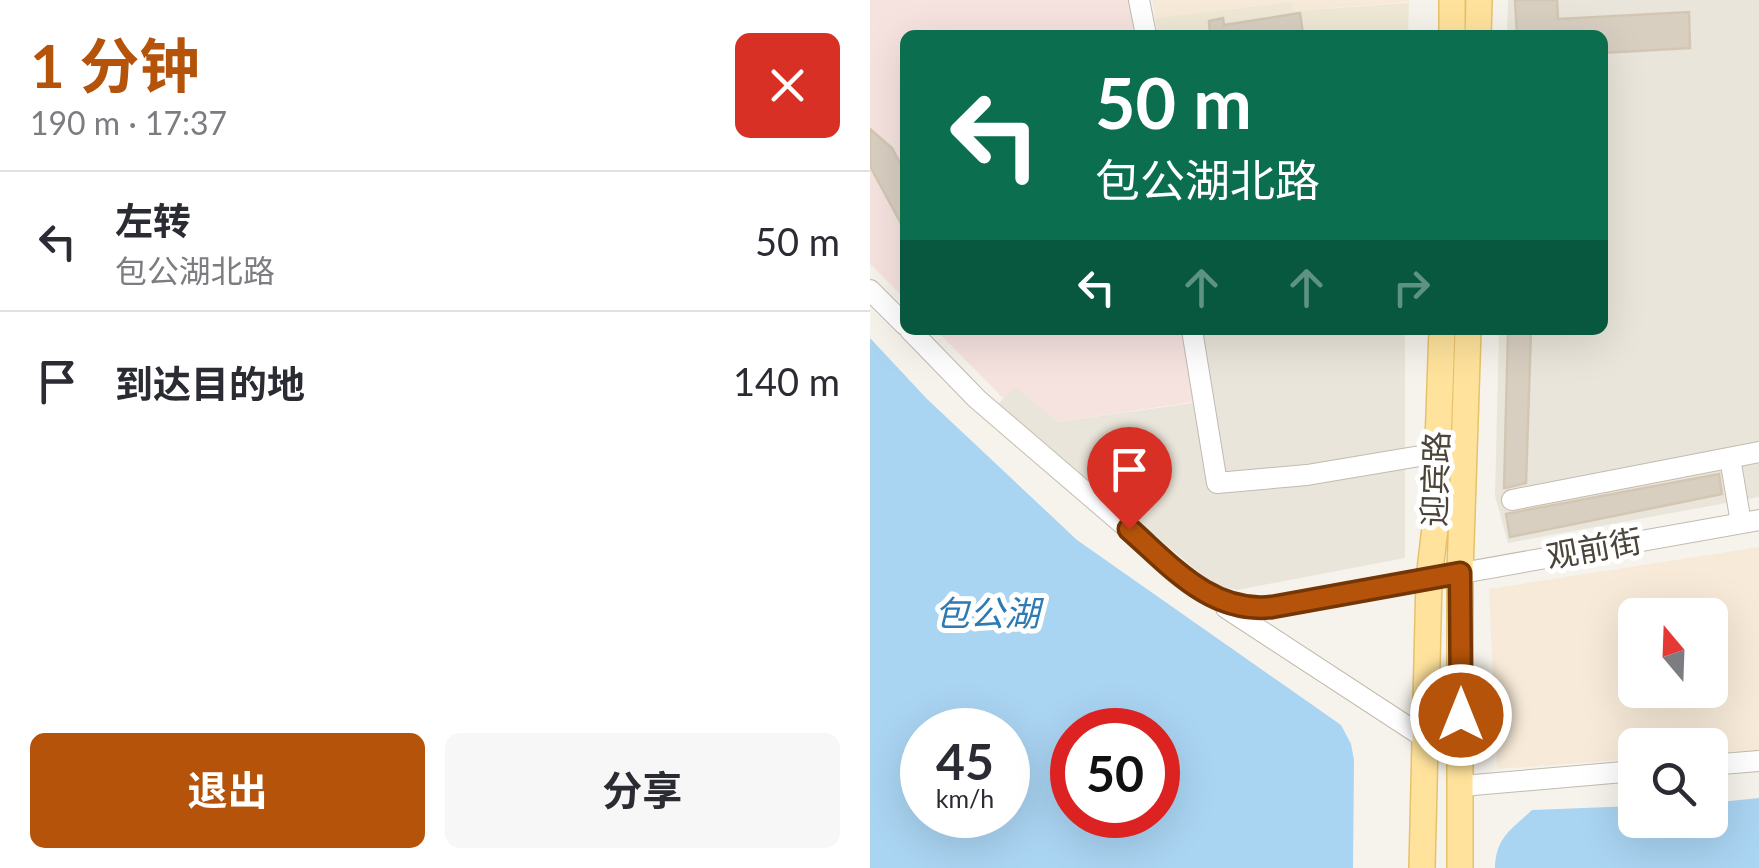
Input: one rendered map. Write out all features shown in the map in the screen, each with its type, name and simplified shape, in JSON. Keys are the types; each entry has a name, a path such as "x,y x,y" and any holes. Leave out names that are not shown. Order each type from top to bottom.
{"main road":[{"path":"1452,0 1452,30"},
{"path":"1478,30 1479,0"},
{"name":"迎宾路","path":"1422,868 1429,579 1435,528 1442,335"},
{"name":"迎宾路","path":"1460,868 1460,573 1468,335"}],"street":[{"path":"1139,0 1145,30"},
{"path":"870,290 900,321"},
{"path":"914,335 977,399 1212,598 1424,738"},
{"path":"1193,335 1217,483 1308,475 1438,453"},
{"path":"1512,500 1759,452"},
{"path":"1730,458 1750,521"},
{"name":"观前街","path":"1212,598 1232,606 1260,608 1750,521"},
{"path":"1728,763 1759,760"},
{"path":"1462,786 1618,772"}],"shaded area":[{"path":"870,0 1130,0 1135,30 900,30 900,294 870,264"},
{"path":"1152,0 1409,2 1292,11 1291,2 1155,18"},
{"path":"1508,0 1759,0 1759,497 1508,543 1495,496 1499,335 1608,335 1608,30 1507,30"},
{"path":"1291,2 1293,11 1409,3 1408,30 1157,30 1155,18"},
{"path":"941,335 1185,335 1193,402 1058,422 1016,387 1003,398"},
{"path":"1200,335 1405,335 1405,558 1237,590 1214,585 998,404 1015,386 1058,422 1207,401"},
{"path":"1759,547 1759,750 1728,752 1728,728 1618,728 1618,760 1497,769 1489,589"}],"water":[{"name":"包公湖","path":"870,338 927,399 1077,540 1341,725 1354,760 1353,868 870,868"},
{"path":"1759,798 1759,868 1495,868 1502,841 1532,810 1618,807 1618,838 1728,838 1728,801"}],"building":[{"path":"1515,0 1557,0 1558,19 1689,12 1690,48 1608,53 1608,30 1517,30"},
{"path":"1300,13 1302,30 1210,30 1209,21 1223,18 1224,25"},
{"path":"870,129 892,148 900,163 900,222 870,166"},
{"path":"1508,335 1531,335 1526,483 1504,488"},
{"path":"1719,474 1722,494 1510,537 1506,514"}],"route":[{"path":"1129,529 1212,598 1246,608 1272,607 1460,573 1461,715"}]}
